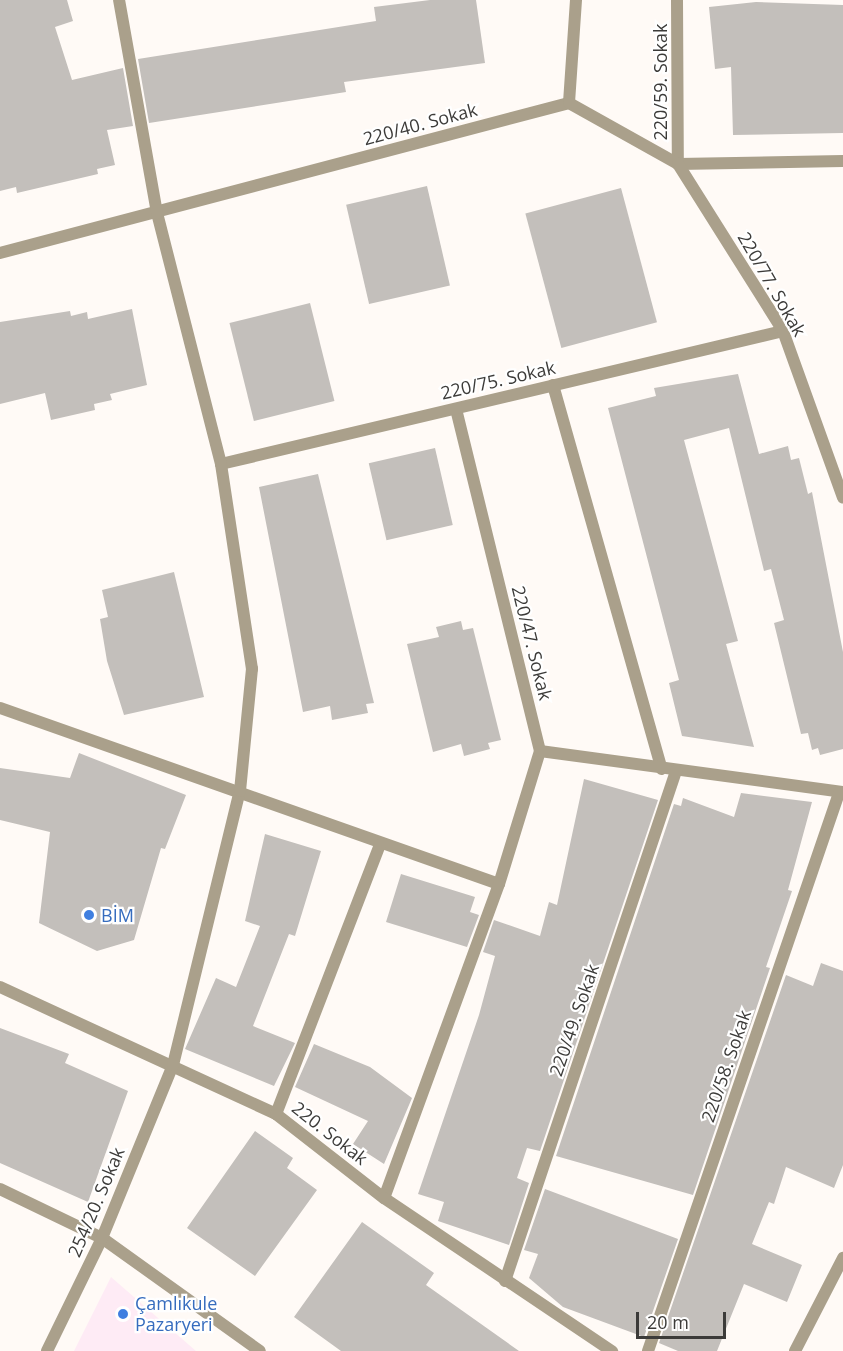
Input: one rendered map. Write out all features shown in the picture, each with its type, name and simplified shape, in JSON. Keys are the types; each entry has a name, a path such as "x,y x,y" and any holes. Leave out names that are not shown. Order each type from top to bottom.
{"street":[{"name":"254/20. Sokak","path":"47,1351 102,1238 172,1065 240,791 252,669 221,464 157,213 119,0"},
{"path":"576,0 569,103 678,164 843,161"},
{"name":"220/59. Sokak","path":"677,0 678,164"},
{"name":"220/40. Sokak","path":"0,253 569,103"},
{"name":"220/77. Sokak","path":"678,164 783,331 843,498"},
{"name":"220/75. Sokak","path":"221,464 783,331"},
{"path":"553,386 662,770"},
{"name":"220/47. Sokak","path":"456,409 540,752"},
{"path":"0,708 240,791 380,845 499,884"},
{"path":"384,1198 499,884 540,752 841,792"},
{"name":"220/49. Sokak","path":"505,1281 676,771"},
{"name":"220/58. Sokak","path":"648,1351 841,792"},
{"path":"276,1114 380,845"},
{"name":"220. Sokak","path":"0,987 276,1114 384,1198 612,1351"},
{"path":"0,1189 102,1238 260,1351"},
{"path":"795,1351 843,1258"}],"shaded area":[{"name":"Çamlıkule Pazaryeri","path":"111,1277 196,1351 74,1351"}],"building":[{"path":"0,0 67,0 73,21 55,27 72,80 123,68 133,126 107,130 115,165 97,169 98,174 17,193 16,187 0,191"},
{"path":"430,0 476,0 485,63 344,82 346,92 149,123 138,59 376,21 374,7"},
{"path":"756,2 843,5 843,133 733,135 731,67 715,69 709,7"},
{"path":"427,186 450,285 369,304 346,205"},
{"path":"621,188 657,322 561,348 525,214"},
{"path":"310,303 334,401 254,421 229,323"},
{"path":"132,309 147,385 110,394 112,400 94,404 95,410 51,420 45,393 0,404 0,322 70,311 71,316 87,312 88,319"},
{"path":"738,374 759,454 788,446 791,460 799,458 808,494 812,492 843,652 843,749 820,755 818,748 812,750 808,733 801,734 774,623 784,620 771,569 764,571 729,428 684,440 738,641 726,644 754,747 682,736 669,683 679,680 608,408 656,396 654,388"},
{"path":"435,448 453,525 387,540 369,463"},
{"path":"318,474 374,703 366,704 368,713 332,720 330,706 303,712 259,487"},
{"path":"174,572 204,697 124,715 107,661 100,619 108,617 102,590"},
{"path":"461,621 463,630 473,628 501,740 488,743 490,749 464,756 461,744 433,752 407,644 439,637 436,627"},
{"path":"79,753 186,795 165,849 161,848 134,940 97,951 39,923 50,832 0,820 0,768 70,778"},
{"path":"584,779 658,800 540,1151 527,1148 517,1178 529,1183 509,1245 438,1221 444,1202 418,1194 479,1015 495,956 483,952 494,920 540,936 549,902 557,905"},
{"path":"741,793 812,802 788,890 792,891 766,967 770,968 693,1195 556,1156 674,804 681,806 683,798 734,817"},
{"path":"265,834 321,851 295,936 289,934 253,1026 295,1043 274,1086 185,1049 216,978 236,987 260,926 245,921"},
{"path":"401,874 475,897 470,912 479,915 467,947 386,922"},
{"path":"821,963 843,971 843,1165 834,1188 786,1167 774,1204 769,1202 752,1244 802,1265 787,1302 744,1284 717,1351 678,1351 659,1343 786,975 813,986"},
{"path":"0,1028 69,1054 65,1063 128,1091 88,1202 0,1163"},
{"path":"314,1044 370,1067 412,1098 384,1164 353,1144 368,1121 295,1087"},
{"path":"255,1131 293,1158 287,1168 317,1190 255,1276 187,1228"},
{"path":"545,1189 678,1239 644,1337 563,1307 529,1278 538,1254 524,1250"},
{"path":"362,1222 434,1273 426,1285 519,1351 341,1351 294,1317"}],"place":[{"name":"BİM","path":"89,915"},
{"name":"Çamlıkule Pazaryeri","path":"123,1314"}]}
